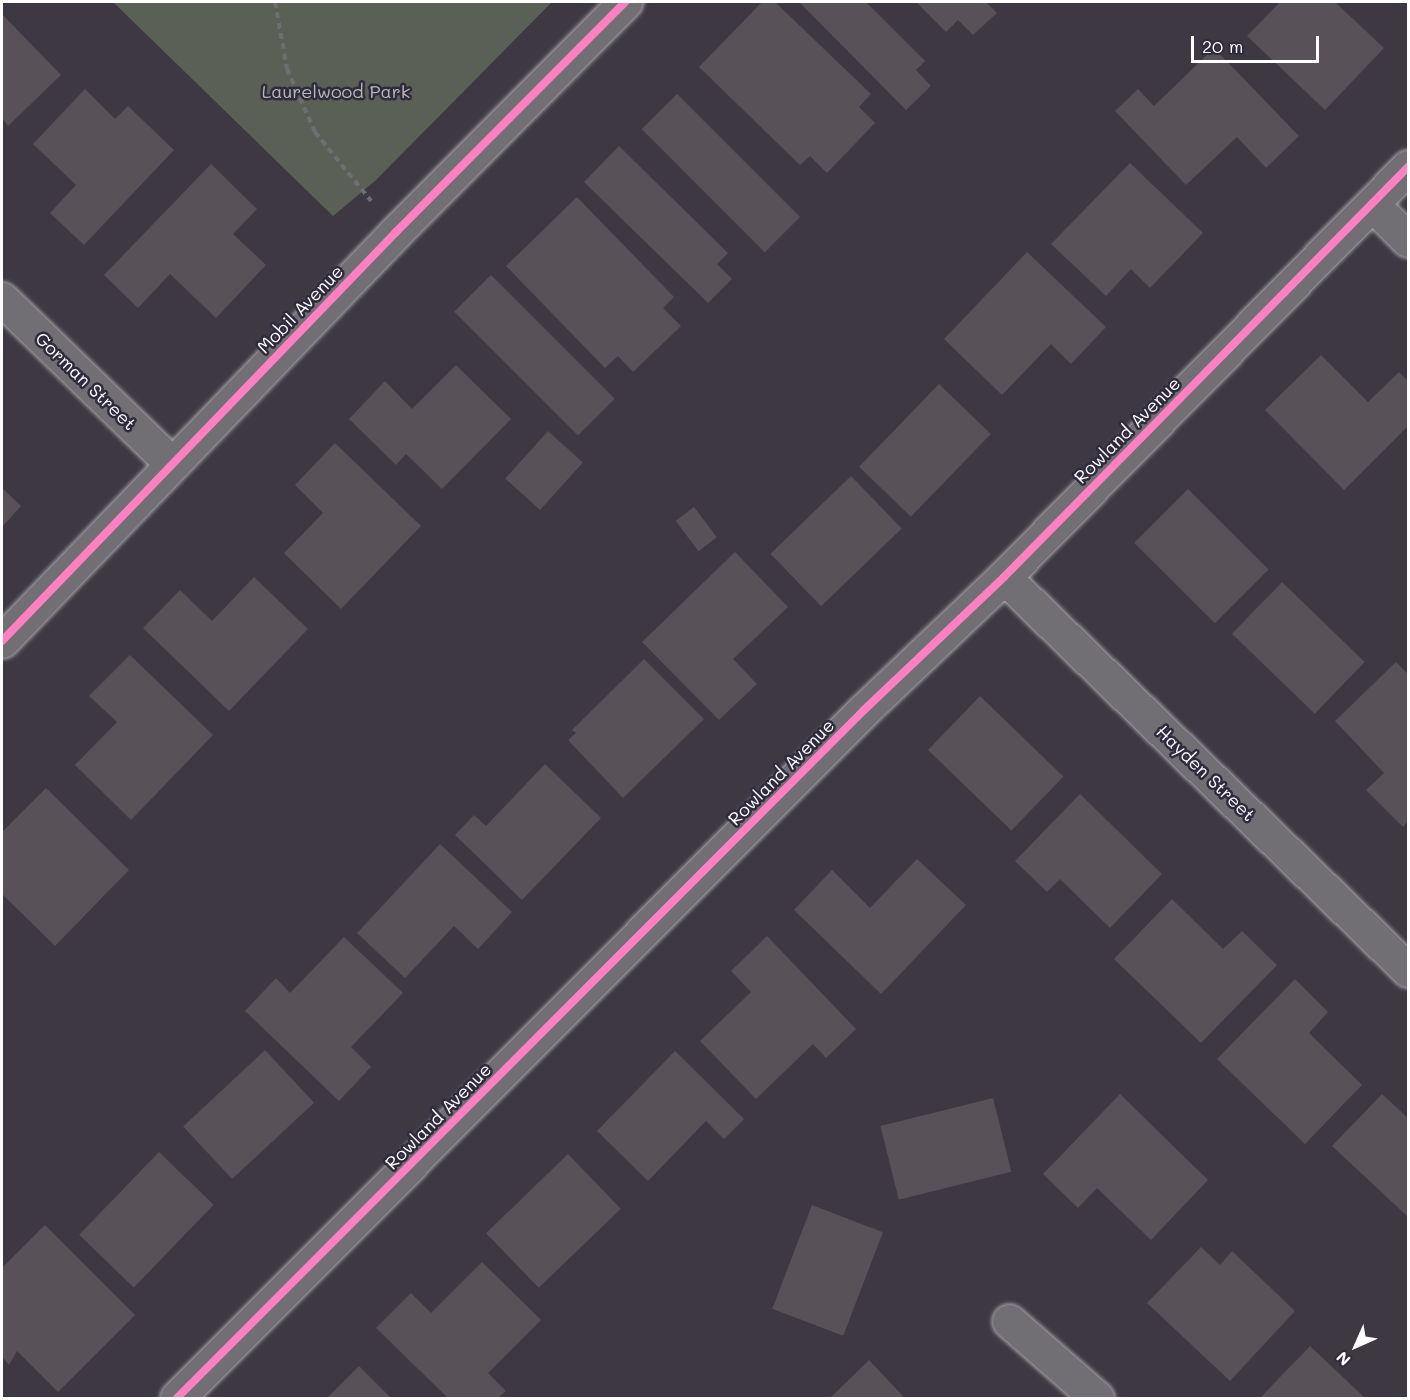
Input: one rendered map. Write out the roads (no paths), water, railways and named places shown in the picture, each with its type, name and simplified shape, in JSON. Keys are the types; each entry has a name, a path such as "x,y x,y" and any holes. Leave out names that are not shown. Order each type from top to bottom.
{"street":[{"name":"Mobil Avenue","path":"2,641 396,232 626,2"},
{"name":"Rowland Avenue","path":"177,1398 864,710 1004,577 1408,167"},
{"path":"1372,204 1408,240"},
{"name":"Gorman Street","path":"2,299 171,463"},
{"name":"Hayden Street","path":"1004,577 1408,970"},
{"path":"1009,1322 1097,1398"}],"park label":[{"name":"Laurelwood Park","path":"336,91"}]}
